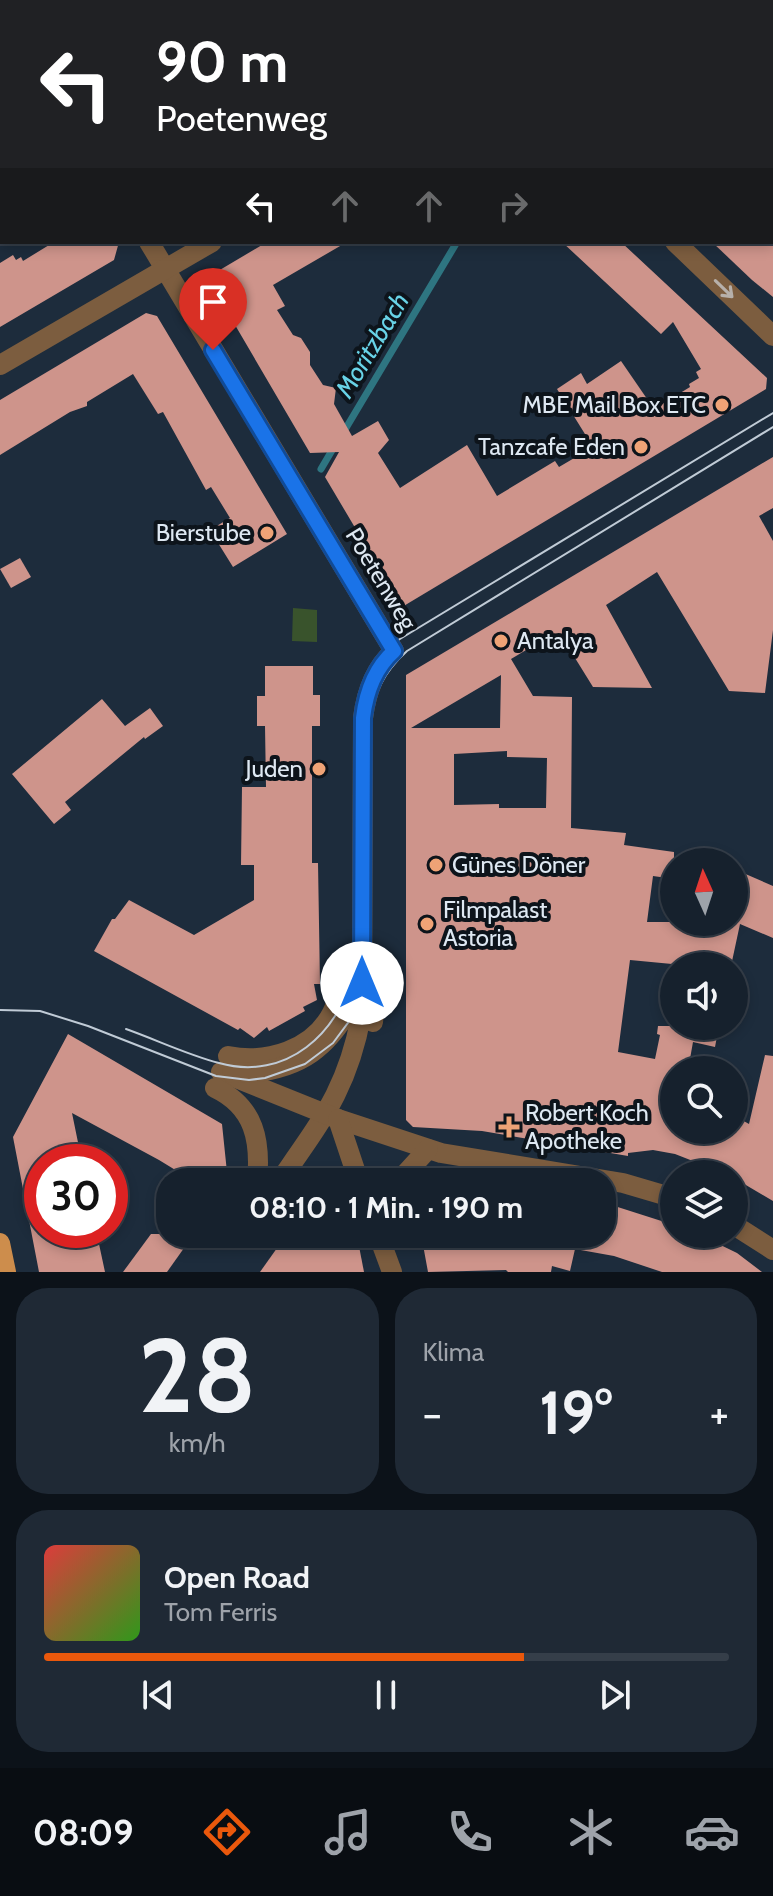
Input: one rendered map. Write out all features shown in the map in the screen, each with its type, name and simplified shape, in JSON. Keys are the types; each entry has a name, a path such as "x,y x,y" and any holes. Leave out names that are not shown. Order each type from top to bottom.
{"main road":[{"path":"0,1243 6,1272"}],"street":[{"name":"Poetenweg","path":"150,244 394,651 372,682 363,718 361,983"},
{"path":"0,365 209,244"},
{"path":"677,244 773,336"},
{"path":"228,1056 267,1056 292,1051 319,1032 361,983"},
{"path":"302,1168 333,1116 357,1043 362,1011 361,983"},
{"path":"361,983 335,1031 300,1061 275,1070 221,1072 434,1151 623,1183 660,1194"},
{"path":"215,1088 230,1095 246,1111 255,1131 257,1168"},
{"path":"290,1168 333,1116"},
{"path":"333,1116 353,1168"},
{"path":"414,1168 434,1151"},
{"path":"748,1234 773,1250"},
{"path":"383,1248 392,1272"}],"green space":[{"path":"293,608 317,610 317,642 292,641"}],"building":[{"path":"51,244 118,244 114,260 0,327 0,263 13,255 16,260 21,257 23,261"},
{"path":"264,244 344,244 273,285 285,306 277,310 293,335 301,338 310,352 310,365 323,385 336,388 334,404 352,436 378,421 389,440 378,453 400,488 467,445 497,496 555,461 559,467 593,447 557,389 581,373 587,384 621,361 654,409 699,378 696,372 701,369 673,322 661,334 564,244 623,244 767,378 766,389 402,607 325,477 339,452 310,453 211,284 213,274"},
{"path":"714,244 773,244 773,297"},
{"path":"146,313 157,316 287,534 233,567 210,530 230,518 211,487 206,490 163,412 158,414 133,374 87,402 87,406 70,412 0,455 0,400"},
{"path":"773,457 773,508 759,516 773,541 773,630 765,693 729,691 657,572 606,605 652,688 593,687 562,637 552,642 548,637 511,659 533,696 572,697 571,828 626,833 624,845 660,850 660,877 653,876 647,922 660,922 660,936 737,936 734,952 660,952 660,963 630,960 618,1052 655,1059 660,1035 660,1040 716,1040 715,1047 693,1042 690,1056 660,1056 660,1144 748,1144 748,1123 765,1055 773,1056 773,1201 748,1186 748,1160 690,1160 653,1150 628,1153 628,1156 482,1131 413,1127 406,1120 406,675","holes":["501,675 500,728 411,728","507,751 507,757 547,758 546,808 499,808 499,804 454,805 454,754"]},
{"path":"20,558 31,577 11,588 0,569"},
{"path":"265,666 313,666 313,695 320,695 320,726 312,726 312,863 318,863 320,984 314,984 317,1000 303,1007 305,1011 269,1031 267,1027 254,1038 94,951 112,919 129,900 194,935 254,900 254,865 241,865 242,787 266,787 265,726 257,726 257,696 265,696"},
{"path":"102,699 125,726 150,708 163,726 144,737 65,802 71,810 54,824 12,774"},
{"path":"748,875 773,886 773,938 748,927"},
{"path":"68,1034 222,1124 227,1168 172,1168 72,1113 78,1144 24,1144 24,1194 13,1137"},
{"path":"616,1206 660,1221 660,1248 727,1248 762,1272 662,1272 614,1256 575,1249 570,1271 552,1266 551,1272 428,1272 424,1248 616,1248"},
{"path":"151,1234 156,1234 156,1248 184,1248 167,1272 123,1272"},
{"path":"34,1248 100,1248 105,1272 39,1272"},
{"path":"277,1248 359,1248 364,1272 260,1272"}],"waterway":[{"name":"Moritzbach","path":"343,433 456,244"},
{"name":"Moritzbach","path":"321,469 334,447"}],"tram line":[{"path":"355,983 355,716 359,696 371,668 390,645 773,413"},
{"path":"370,983 370,724 377,693 392,667 407,651 773,427"},
{"path":"126,1029 219,1063 243,1067 266,1065 287,1059 323,1032 347,993 354,970"},
{"path":"0,1010 40,1011 88,1026 216,1076 249,1080 265,1078 305,1064 333,1043 356,1012 370,970"}],"place":[{"name":"MBE Mail Box ETC","path":"722,405"},
{"name":"Tanzcafe Eden","path":"641,447"},
{"name":"Bierstube","path":"267,533"},
{"name":"Antalya","path":"501,641"},
{"name":"Juden","path":"319,769"},
{"name":"Günes Döner","path":"436,865"},
{"name":"Filmpalast Astoria","path":"427,924"},
{"name":"Robert Koch Apotheke","path":"509,1127"}],"route":[{"path":"213,350 394,651 372,682 363,718 362,983"}]}
